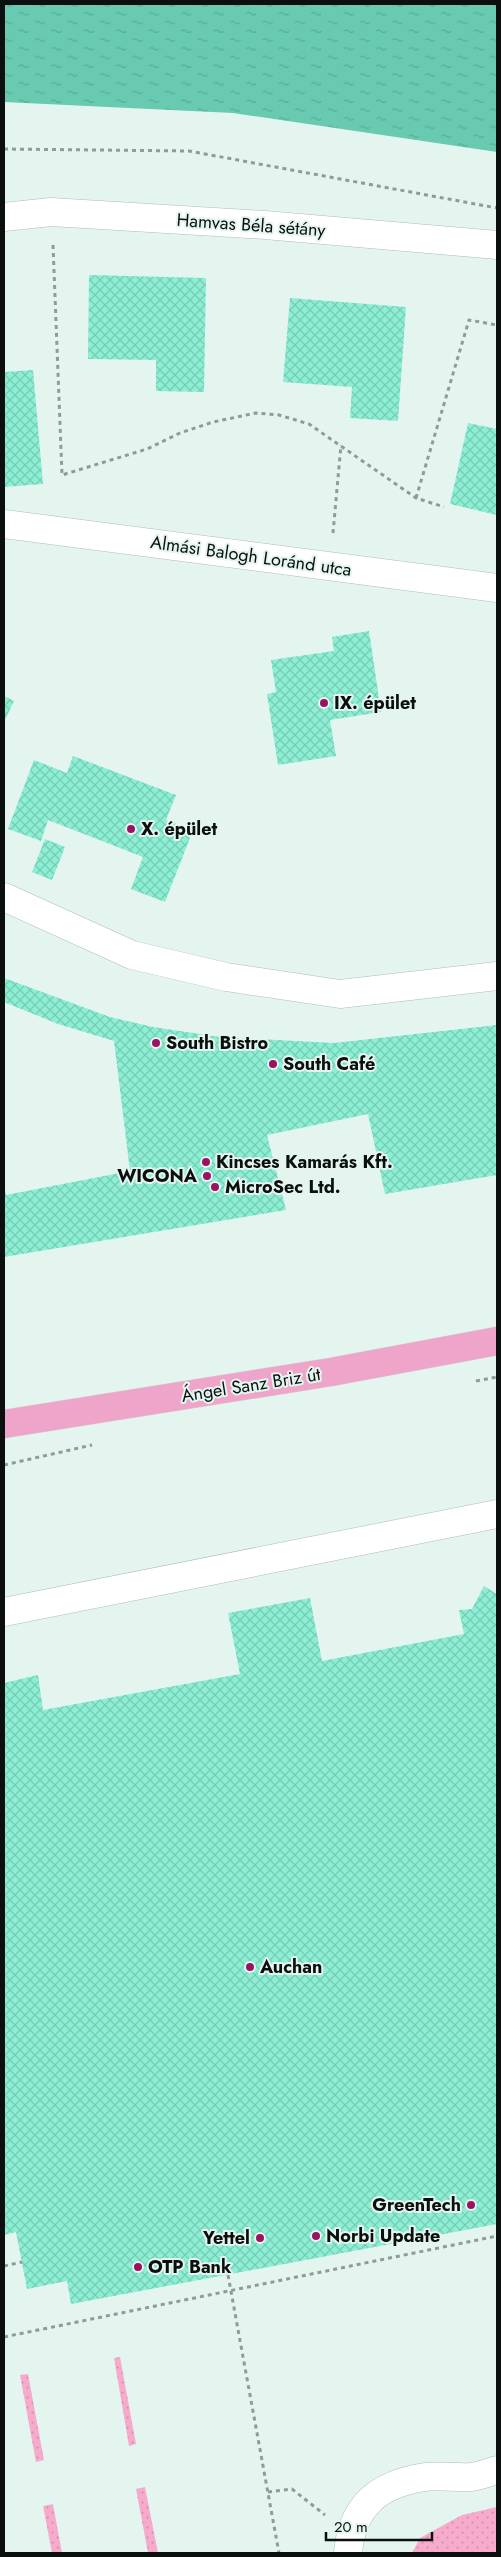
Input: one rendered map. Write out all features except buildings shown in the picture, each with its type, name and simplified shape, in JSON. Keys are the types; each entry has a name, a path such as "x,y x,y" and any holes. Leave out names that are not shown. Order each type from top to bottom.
{"main road":[{"name":"Ángel Sanz Briz út","path":"4,1424 331,1372 497,1341"}],"street":[{"name":"Hamvas Béla sétány","path":"4,218 51,212 265,225 497,245"},
{"name":"Almási Balogh Loránd utca","path":"4,524 497,588"},
{"path":"4,897 132,955 226,977 340,994 497,976"},
{"path":"4,1612 497,1514"},
{"path":"349,2544 361,2508 380,2490 425,2477 473,2476 497,2470"}],"path":[{"path":"4,149 189,151 497,208"},
{"path":"51,212 62,474 147,449 180,433 205,425 256,413 279,415 309,424 341,444 416,498 444,507"},
{"path":"416,498 469,320 497,325"},
{"path":"330,566 341,444"},
{"path":"4,2337 497,2236"},
{"path":"4,2266 22,2262"},
{"path":"228,2275 279,2553"},
{"path":"268,2492 292,2489 349,2544"}],"shaded area":[{"path":"120,2357 136,2444 129,2446 114,2358"},
{"path":"28,2374 44,2460 36,2462 20,2375"},
{"path":"145,2487 158,2553 148,2553 136,2489"},
{"path":"53,2504 62,2553 52,2553 43,2506"},
{"path":"497,2507 497,2553 412,2553 420,2538 462,2515"}],"water":[{"path":"4,4 497,4 497,152 233,113 4,102"}],"place":[{"name":"IX. épület","path":"324,703"},
{"name":"X. épület","path":"131,829"},
{"name":"South Bistro","path":"156,1043"},
{"name":"South Café","path":"273,1064"},
{"name":"Kincses Kamarás Kft.","path":"206,1162"},
{"name":"WICONA","path":"207,1176"},
{"name":"MicroSec Ltd.","path":"215,1187"},
{"name":"Auchan","path":"250,1967"},
{"name":"GreenTech","path":"471,2205"},
{"name":"Norbi Update","path":"316,2236"},
{"name":"Yettel","path":"260,2238"},
{"name":"OTP Bank","path":"138,2267"}]}
